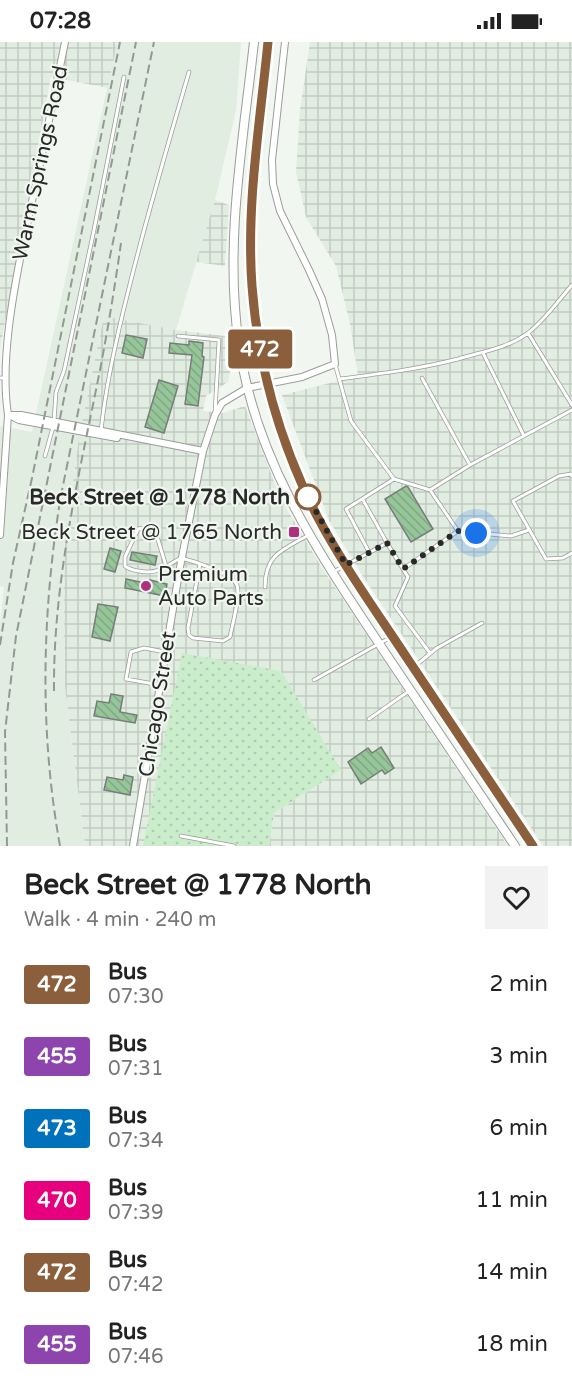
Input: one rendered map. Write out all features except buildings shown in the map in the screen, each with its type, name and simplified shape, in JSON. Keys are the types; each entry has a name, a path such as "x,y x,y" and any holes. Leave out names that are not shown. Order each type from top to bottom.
{"main road":[{"path":"254,42 236,214 233,272 238,345 247,388 268,454 286,494 309,535 515,846"},
{"path":"268,42 251,231 255,311 268,383 282,432 303,487 318,518 346,565 413,668 536,845"}],"street":[{"name":"Warm Springs Road","path":"0,535 3,458 8,415 1,378 16,280 65,42"},
{"path":"285,42 273,142 273,184 280,211 322,299 332,335 336,364"},
{"name":"Chicago Street","path":"133,846 165,652 202,451 214,415 222,403 247,388 302,376 336,364"},
{"path":"8,415 21,415 126,439 202,451"},
{"path":"53,424 126,435 129,438"}],"lane":[{"path":"101,431 103,406 117,335 142,234 189,72"},
{"path":"45,456 53,424 56,392 64,371 124,77"},
{"path":"339,379 433,366 483,353 510,343 528,333 572,285"},
{"path":"528,333 572,405"},
{"path":"178,336 219,340 214,415"},
{"path":"483,353 524,436"},
{"path":"336,364 351,421 394,479 430,490 458,531"},
{"path":"422,378 470,465"},
{"path":"430,490 470,465 572,410"},
{"path":"572,476 571,474 559,476 513,501 546,559 563,558 572,553"},
{"path":"369,552 346,509 394,479"},
{"path":"363,500 408,577 395,606 430,654"},
{"path":"166,566 156,533 152,529 138,529 125,557 125,566 128,569 150,574 157,572 182,558 200,564 233,579 237,584 238,593 230,637 223,641 193,638 189,635 188,628 200,564"},
{"path":"403,569 458,531 512,536 529,530"},
{"path":"265,587 265,572 271,560 309,535"},
{"path":"333,573 387,543"},
{"path":"413,668 430,654 482,623"},
{"path":"314,680 393,636"},
{"path":"160,685 126,679 131,652 144,648 165,652"},
{"path":"369,720 411,690"},
{"path":"181,836 234,846"}],"shaded area":[{"path":"0,42 117,42 108,88 51,77 0,349"},
{"path":"117,42 241,42 236,111 215,200 176,330 104,316 79,437 63,559 65,687 85,846 0,846 0,624 4,587 0,586 0,426 32,432"},
{"path":"310,42 572,42 572,846 543,846 362,575 329,520 282,395 358,376 350,324 336,266 306,217 296,172 300,110"},
{"path":"215,200 229,205 225,266 196,262"},
{"path":"104,316 176,330 225,336 230,373 228,382 206,396 203,411 223,413 245,406 277,489 322,568 508,846 269,846 274,813 341,770 146,846 85,846 65,687 63,559 79,437"}],"green space":[{"path":"182,653 281,671 341,770 274,813 269,846 143,846"}],"railway":[{"path":"0,645 13,563 120,42"},
{"path":"7,846 5,732 16,636 136,42"},
{"path":"60,846 53,802 46,715 47,626 55,539 61,495 154,42"},
{"path":"54,691 58,609 63,569 76,489 106,338 121,243"}],"bus line":[{"name":"472","path":"268,42 252,199 251,260 252,286 262,360 282,432 307,495 331,540 373,608 533,846"}],"place":[{"name":"Beck Street @ 1778 North","path":"308,497"},
{"name":"Beck Street @ 1765 North","path":"294,532"},
{"name":"Premium Auto Parts","path":"146,586"}],"route":[{"path":"308,497 307,495 346,565 387,543 403,569 458,531 476,533"}]}
